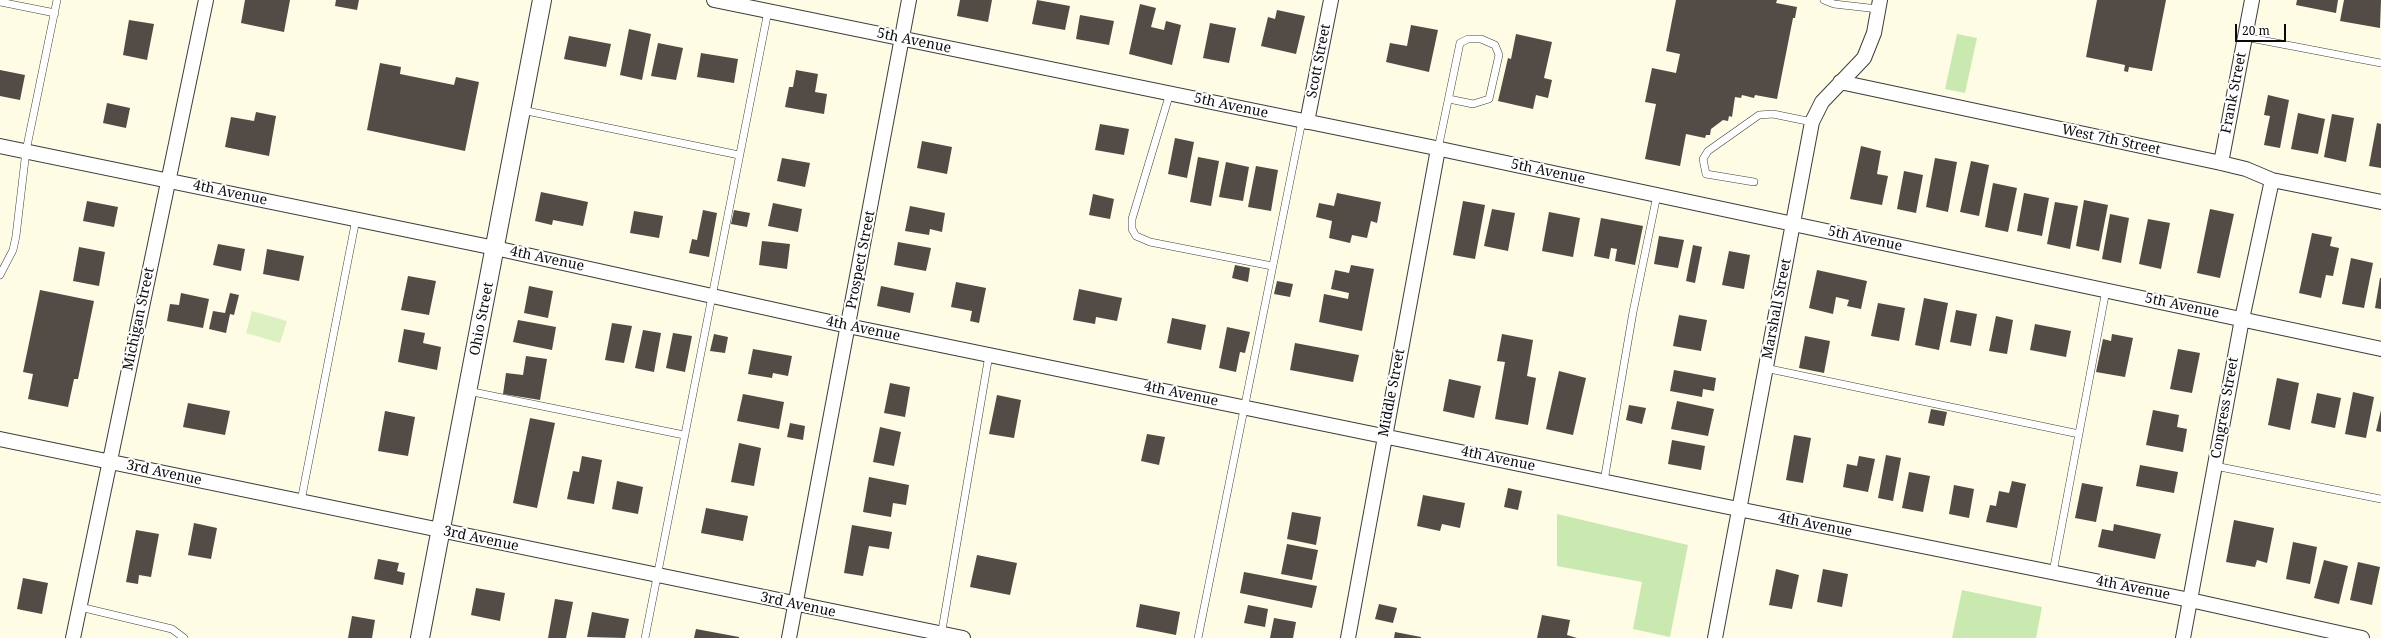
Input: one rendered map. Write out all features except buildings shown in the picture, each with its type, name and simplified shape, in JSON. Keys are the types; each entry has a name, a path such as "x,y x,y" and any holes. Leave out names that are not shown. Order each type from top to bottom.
{"street":[{"name":"Michigan Street","path":"73,638 206,0"},
{"name":"Ohio Street","path":"420,638 442,530 542,0"},
{"name":"5th Avenue","path":"714,0 1305,121 2381,349"},
{"name":"Prospect Street","path":"789,638 909,0"},
{"name":"Scott Street","path":"1305,121 1331,0"},
{"name":"Frank Street","path":"2221,163 2252,0"},
{"name":"Marshall Street","path":"1715,638 1812,122 1822,102 1864,58 1874,33 1879,5"},
{"name":"West 7th Street","path":"1840,82 2221,163 2246,169 2272,180 2381,202"},
{"name":"4th Avenue","path":"0,146 495,248 848,326 1604,481 1738,510 2190,600 2362,638"},
{"name":"Middle Street","path":"1348,638 1438,149"},
{"name":"Congress Street","path":"2183,638 2242,319 2272,180"},
{"name":"3rd Avenue","path":"0,439 442,530 941,636 963,638"}],"lane":[{"path":"0,275 13,250 16,236 26,151 57,0"},
{"path":"1824,0 1834,4 1879,5"},
{"path":"0,2 55,13"},
{"path":"645,638 768,11"},
{"path":"2245,37 2381,63"},
{"path":"1438,149 1448,99 1460,43 1468,39 1482,39 1495,45 1499,55 1489,99 1473,104 1448,99"},
{"path":"1170,93 1132,219 1132,229 1136,236 1150,242 1272,266"},
{"path":"522,110 739,154"},
{"path":"1754,182 1706,174 1703,159 1708,151 1759,115 1773,114 1812,122"},
{"path":"1198,638 1272,266 1305,121"},
{"path":"1604,481 1633,312 1657,195"},
{"path":"300,501 356,219"},
{"path":"2053,572 2106,290"},
{"path":"941,636 990,355"},
{"path":"1765,368 2079,434"},
{"path":"468,391 684,435"},
{"path":"2215,466 2381,499"},
{"path":"80,607 172,630 184,638"}],"green space":[{"path":"1957,34 1977,38 1965,93 1945,89"},
{"path":"252,311 287,321 280,343 246,333"},
{"path":"1557,514 1688,545 1670,637 1633,629 1642,582 1557,566"},
{"path":"1962,590 2042,607 2036,638 1952,638"}]}
